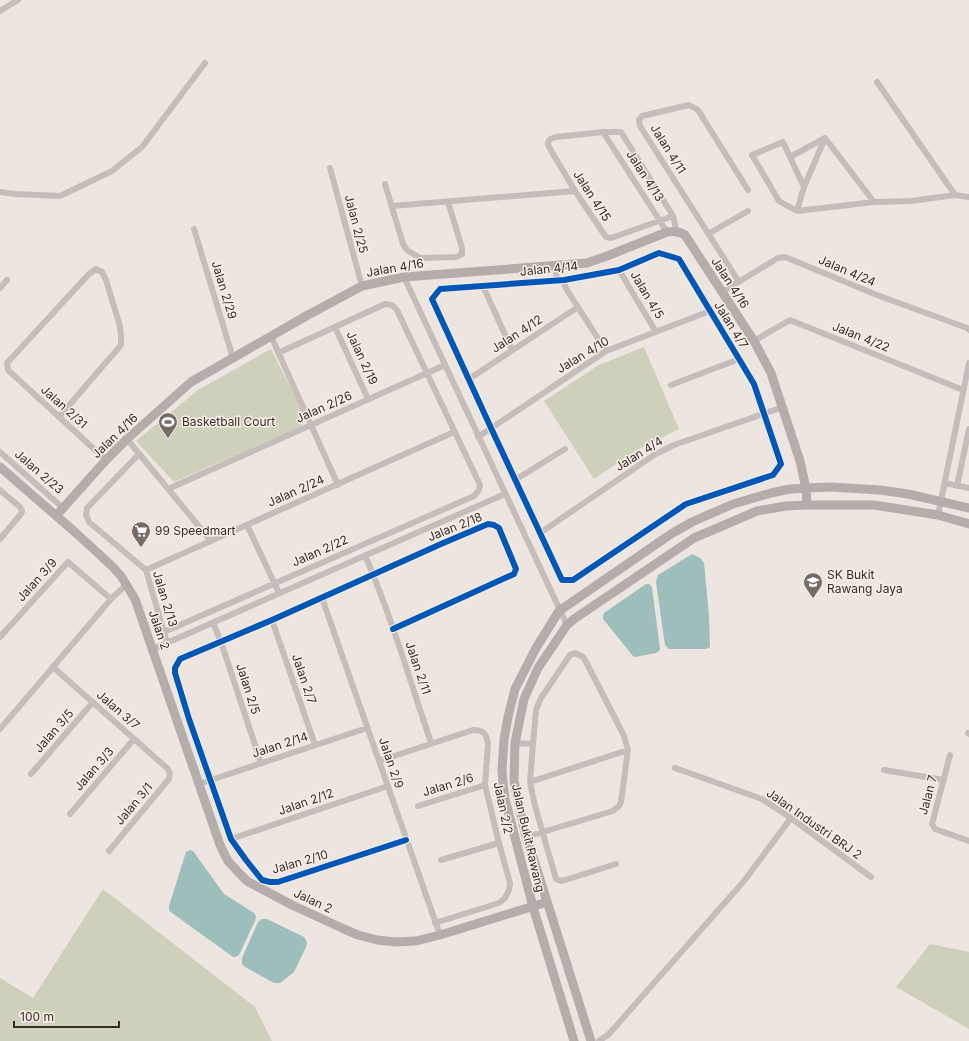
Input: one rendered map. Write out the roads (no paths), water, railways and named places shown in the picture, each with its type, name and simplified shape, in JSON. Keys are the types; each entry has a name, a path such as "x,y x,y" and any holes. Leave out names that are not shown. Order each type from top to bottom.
{"street":[{"path":"0,11 18,0"},
{"path":"0,192 60,196 112,171 142,147 205,63"},
{"path":"877,82 955,195"},
{"name":"Jalan 4/11","path":"739,282 640,126 642,116 689,105 698,110 748,190"},
{"path":"603,132 621,132 673,216 675,224 671,232"},
{"name":"Jalan 4/15","path":"603,132 556,137 550,139 548,146 575,191 605,236 607,238 611,238 673,216"},
{"name":"Jalan 4/13","path":"603,132 660,220 671,232"},
{"path":"825,138 874,202"},
{"path":"790,157 825,138"},
{"path":"797,211 804,187 825,138"},
{"path":"804,187 783,142 752,154 779,201 797,211 874,202 911,201 955,195 969,197"},
{"name":"Jalan 2/25","path":"330,168 362,286"},
{"path":"385,184 403,244 407,250 420,258 457,257 462,254 462,248 448,202"},
{"path":"392,206 575,191"},
{"path":"708,234 748,211"},
{"name":"Jalan 2/29","path":"194,230 233,358"},
{"name":"Jalan 4/16","path":"56,516 106,460 127,439 191,382 362,286 404,277 587,263 671,232 681,232 685,235 754,341 771,373 800,461 806,488 807,505"},
{"name":"Jalan 4/14","path":"469,379 432,299 440,289 564,280 619,270 659,253 669,256"},
{"name":"Jalan 4/7","path":"540,533 562,580 573,580 686,504 773,475 781,464 754,384 679,259 669,256"},
{"name":"Jalan 4/24","path":"722,292 778,258 785,257 878,296 969,330"},
{"path":"555,265 556,280"},
{"name":"Jalan 2/31","path":"58,417 121,345 122,337 120,326 106,280 102,272 96,269 89,274 7,363 8,370 58,417 106,460"},
{"name":"Jalan 4/5","path":"619,270 656,332"},
{"path":"404,277 566,625"},
{"path":"0,288 7,280"},
{"path":"564,280 567,290 606,351"},
{"path":"482,286 512,350"},
{"path":"278,352 385,304 392,305 397,310 454,432"},
{"name":"Jalan 4/12","path":"469,379 578,307"},
{"name":"Jalan 4/10","path":"478,438 606,351 710,311"},
{"name":"Jalan 4/22","path":"754,341 790,320 963,390"},
{"name":"Jalan 2/19","path":"335,327 368,399"},
{"path":"271,336 338,484"},
{"path":"671,385 740,360"},
{"path":"938,515 969,363"},
{"name":"Jalan 2/26","path":"168,489 445,365"},
{"path":"469,379 540,533"},
{"name":"Jalan 4/4","path":"540,533 654,455 674,445 783,407"},
{"path":"957,486 969,429"},
{"name":"Jalan 2/24","path":"146,570 454,432"},
{"name":"Jalan 2/22","path":"164,632 474,496 479,490 480,485 454,432"},
{"path":"127,439 211,541"},
{"path":"515,480 565,449"},
{"name":"Jalan 2/23","path":"0,452 63,508"},
{"name":"Jalan 2/13","path":"139,454 87,508 86,515 89,522 146,570 167,643"},
{"name":"Jalan 2","path":"0,467 113,567 135,599 220,845 228,861 247,881 292,905 358,935 377,940 396,942 416,942 547,902"},
{"path":"945,483 969,488"},
{"name":"Jalan Bukit Rawang","path":"574,1041 532,907 505,799 502,770 504,738 515,689 536,648 559,611 670,534 692,522 733,504 771,493 790,489 806,488 880,490 908,494 969,508"},
{"path":"0,490 20,507 22,511 0,539"},
{"path":"153,649 504,494"},
{"name":"Jalan Bukit Rawang","path":"591,1041 526,837 514,781 515,743 524,699 538,668 566,625 574,618 694,538 757,511 786,506 874,505 938,515 969,524"},
{"name":"Jalan 2/18","path":"221,642 488,524 499,528 516,569 514,574 393,629"},
{"path":"247,525 279,593"},
{"name":"Jalan 2/11","path":"365,555 374,575 393,629 431,743"},
{"name":"Jalan 3/9","path":"0,637 68,562 110,599"},
{"path":"0,729 110,599 126,585"},
{"name":"Jalan 2/9","path":"322,598 440,935"},
{"name":"Jalan 2/7","path":"272,620 315,745"},
{"name":"Jalan 2/5","path":"213,622 261,763"},
{"name":"Jalan 2/10","path":"221,642 180,659 175,668 175,673 189,719 231,839 262,880 273,883 406,840"},
{"path":"526,837 542,833 614,811 618,808 621,802 628,750 624,736 585,660 583,657 575,653 570,655 541,698 536,710 530,782 542,833 555,877 558,880 562,881 616,864"},
{"name":"Jalan 3/7","path":"53,667 168,769"},
{"name":"Jalan 3/5","path":"31,774 93,702"},
{"name":"Jalan 2/14","path":"199,784 367,728"},
{"name":"Jalan 2/2","path":"379,760 473,730 479,730 484,733 487,738 488,744 485,785 510,883 510,890 505,898 499,903 435,923"},
{"name":"Jalan 3/3","path":"70,814 134,739"},
{"path":"515,743 533,744"},
{"path":"530,782 628,750"},
{"name":"Jalan 7","path":"950,755 932,824 935,829 969,841"},
{"name":"Jalan Industri BRJ 2","path":"675,768 762,799 791,818 871,877"},
{"name":"Jalan 3/1","path":"109,851 169,779 170,774 168,769"},
{"path":"884,770 944,780"},
{"name":"Jalan 2/6","path":"418,806 485,785"},
{"name":"Jalan 2/12","path":"231,839 388,786"},
{"path":"599,1041 609,1034 744,881 791,818"},
{"path":"441,860 499,843"}],"water":[{"path":"692,554 700,558 704,563 709,616 710,647 706,649 669,649 665,645 656,582 658,575"},
{"path":"646,584 649,584 652,587 660,649 656,653 635,657 603,619 603,616 604,613"},
{"path":"190,850 193,851 224,894 254,913 256,916 239,955 235,957 169,910 186,852"},
{"path":"262,919 267,919 304,937 307,942 294,972 280,983 274,983 242,964 242,958 258,922"}],"place":[{"name":"Basketball Court","path":"168,439"},
{"name":"99 Speedmart","path":"141,548"},
{"name":"SK Bukit Rawang Jaya","path":"813,599"}]}
